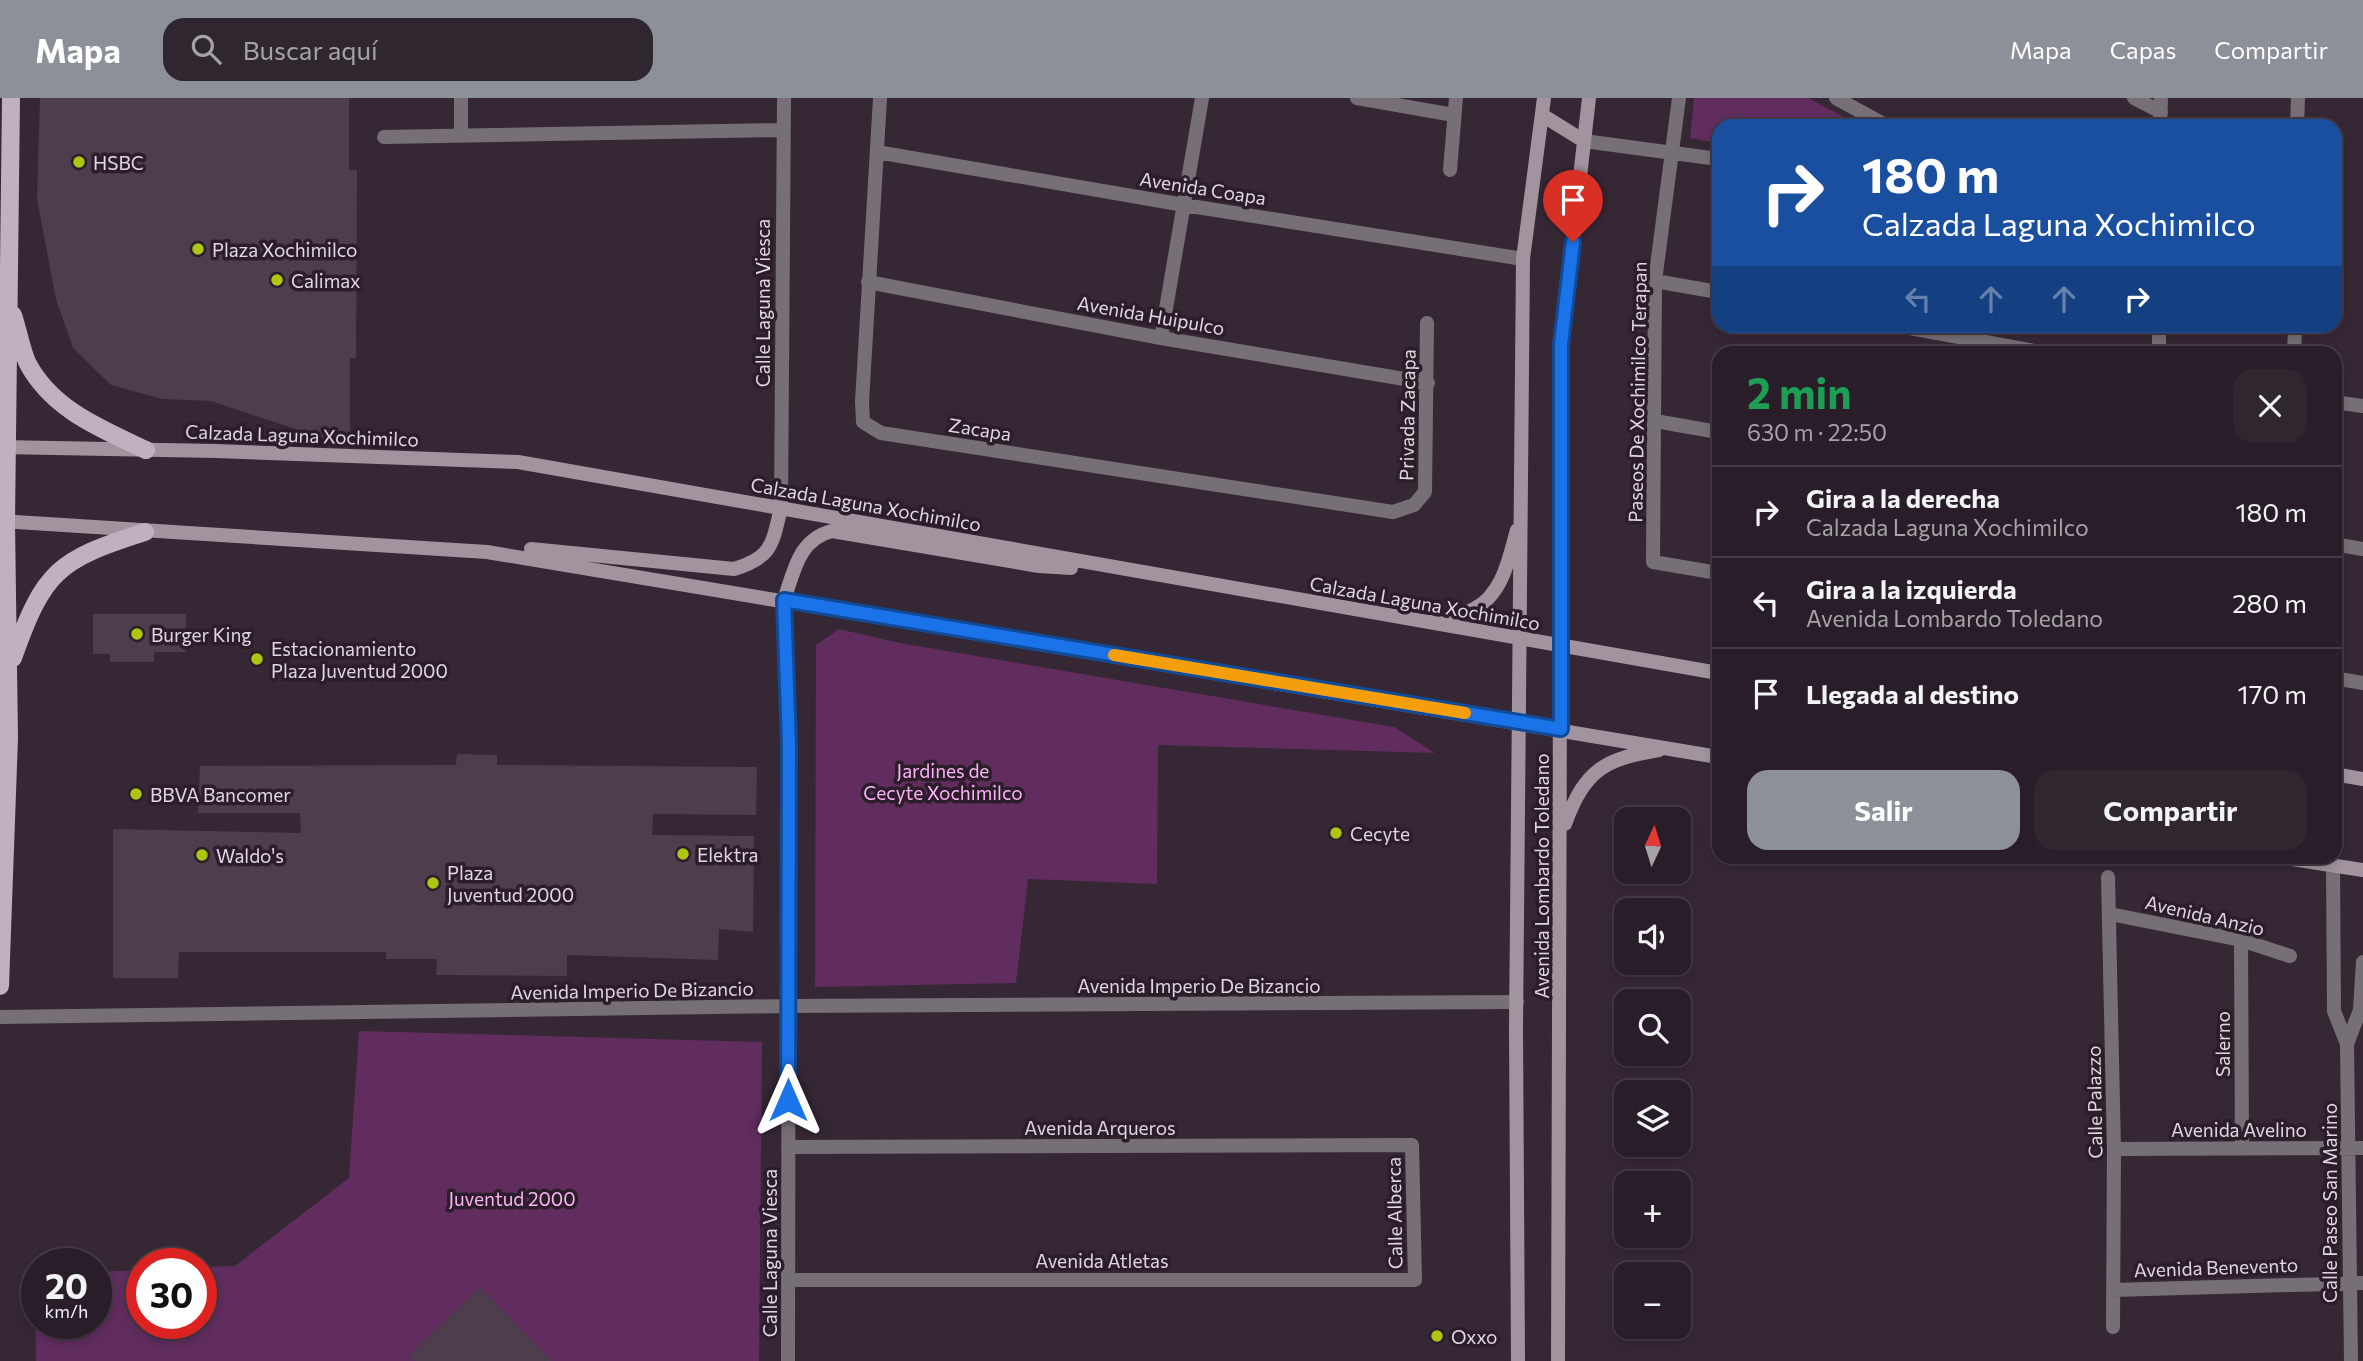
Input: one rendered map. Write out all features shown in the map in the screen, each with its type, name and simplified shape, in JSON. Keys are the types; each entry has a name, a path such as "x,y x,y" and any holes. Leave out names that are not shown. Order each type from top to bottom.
{"main road":[{"path":"0,986 9,668 3,447 11,98"},
{"name":"Avenida Lombardo Toledano","path":"1518,1361 1517,1002 1523,259 1544,98"},
{"name":"Avenida Lombardo Toledano","path":"1558,1361 1561,344 1589,98"},
{"path":"1542,115 1584,141"},
{"path":"7,298 27,362 51,396 90,424 146,450"},
{"name":"Calzada Laguna Xochimilco","path":"3,447 518,462 1712,672"},
{"path":"487,552 530,549 734,569 764,556 772,546 781,508"},
{"path":"1426,623 1474,609 1491,595 1503,577 1522,515"},
{"path":"3,522 487,552 1712,756"},
{"path":"784,600 801,553 811,540 832,531 1039,566 1087,568 1093,564"},
{"path":"9,668 32,606 53,575 92,549 145,532"},
{"path":"1560,835 1572,804 1587,778 1616,759 1668,748"},
{"path":"2342,775 2363,779"},
{"path":"2321,864 2363,870"}],"street":[{"path":"461,98 461,134"},
{"name":"Calle Laguna Viesca","path":"781,508 784,98"},
{"name":"Zacapa","path":"880,98 868,282 863,422 881,433 1393,512 1414,506"},
{"path":"1161,338 1202,98"},
{"path":"1357,98 1454,115"},
{"path":"1450,170 1456,98"},
{"name":"Paseos De Xochimilco Terapan","path":"1679,98 1655,281 1653,562 1712,572"},
{"path":"1836,98 1874,119"},
{"path":"2134,98 2161,112"},
{"path":"2297,119 2298,98"},
{"path":"384,136 782,130"},
{"path":"1584,141 1712,158"},
{"name":"Avenida Coapa","path":"877,152 1184,205 1523,259"},
{"path":"1655,281 1712,291"},
{"name":"Avenida Huipulco","path":"868,282 1161,338 1428,383"},
{"name":"Privada Zacapa","path":"1414,506 1424,492 1427,323"},
{"path":"1937,333 2008,346"},
{"path":"2342,403 2363,406"},
{"path":"1656,421 1712,431"},
{"path":"2342,545 2363,549"},
{"name":"Calle Laguna Viesca","path":"784,600 789,745 788,1361"},
{"path":"2342,679 2363,683"},
{"name":"Calle Paseo San Marino","path":"2333,866 2334,1011 2347,1044 2356,1149 2356,1283 2351,1361"},
{"name":"Calle Palazzo","path":"2108,877 2114,1149 2113,1327"},
{"name":"Avenida Anzio","path":"2110,914 2241,940 2290,956"},
{"name":"Salerno","path":"2241,940 2242,1147"},
{"name":"Calle Paseo San Marino","path":"2347,1044 2360,1010 2363,962"},
{"name":"Avenida Imperio De Bizancio","path":"0,1017 789,1006 1517,1002"},
{"name":"Avenida Arqueros","path":"788,1147 1412,1145"},
{"name":"Calle Alberca","path":"1412,1145 1415,1280"},
{"name":"Avenida Avelino","path":"2114,1149 2356,1149"},
{"name":"Avenida Atletas","path":"789,1280 1415,1280"},
{"name":"Avenida Benevento","path":"2113,1290 2356,1283"}],"green space":[{"path":"1694,98 1808,98 1848,119 1712,119 1712,142 1690,138"},
{"name":"Jardines de Cecyte Xochimilco","path":"839,629 900,643 1394,727 1435,753 1158,745 1157,884 1028,879 1016,983 815,987 816,645"},
{"name":"Juventud 2000","path":"359,1031 762,1042 759,1361 36,1361 36,1339 112,1339 112,1271 126,1271 126,1339 217,1339 217,1267 235,1266 349,1178"}],"building":[{"name":"Plaza Xochimilco","path":"40,98 349,98 349,170 357,170 356,358 350,358 350,447 211,401 162,399 111,385 73,348 56,299 37,199"},
{"path":"93,614 186,614 186,652 154,652 154,662 110,662 110,654 93,654"},
{"name":"Plaza Juventud 2000","path":"457,754 497,755 497,765 757,767 756,815 653,814 652,835 754,836 753,932 719,929 718,960 567,955 567,976 436,975 437,959 386,959 386,952 179,952 178,978 113,978 113,829 301,833 300,813 198,813 200,766 456,765"},
{"path":"480,1287 552,1361 415,1361 409,1355"}],"slow traffic":[{"path":"1114,655 1465,713"}],"place":[{"name":"HSBC","path":"79,162"},
{"name":"Plaza Xochimilco","path":"198,249"},
{"name":"Calimax","path":"277,280"},
{"name":"Burger King","path":"137,634"},
{"name":"Estacionamiento Plaza Juventud 2000","path":"257,659"},
{"name":"BBVA Bancomer","path":"136,794"},
{"name":"Cecyte","path":"1336,833"},
{"name":"Elektra","path":"683,854"},
{"name":"Waldo's","path":"202,855"},
{"name":"Plaza Juventud 2000","path":"433,883"},
{"name":"Oxxo","path":"1437,1336"}],"route":[{"path":"788,1100 789,745 784,600 1561,729 1561,344 1573,242"}]}
